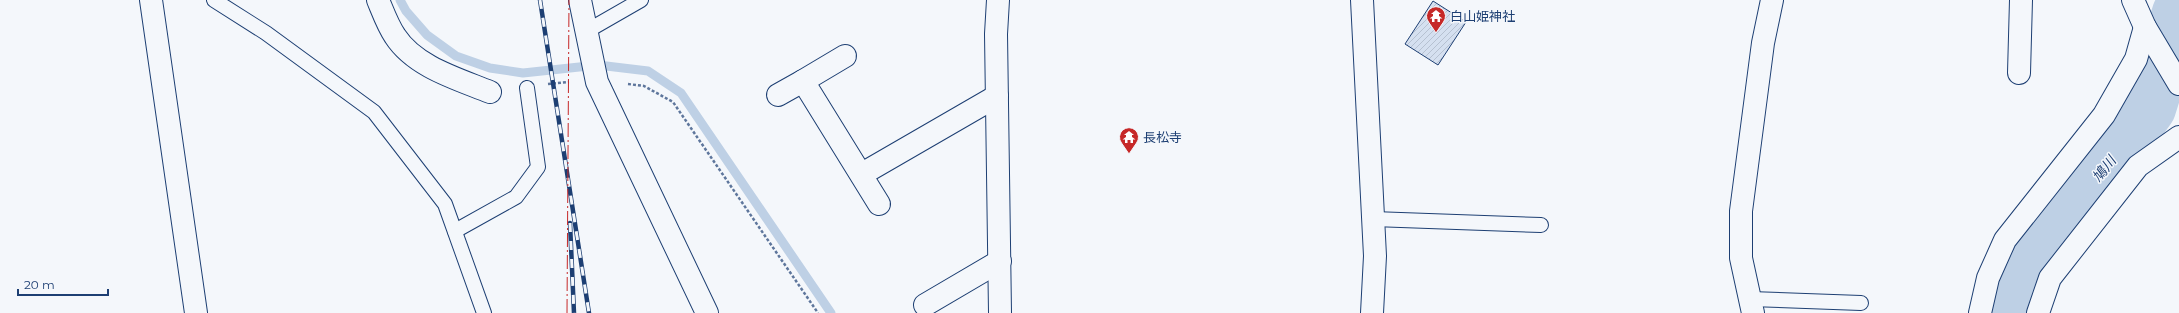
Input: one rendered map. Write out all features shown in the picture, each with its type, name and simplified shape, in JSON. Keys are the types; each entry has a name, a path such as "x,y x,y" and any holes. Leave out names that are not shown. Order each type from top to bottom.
{"street":[{"path":"151,0 196,313"},
{"path":"378,0 395,37 414,57 455,78 490,92"},
{"path":"580,0 597,79 707,313"},
{"path":"998,0 997,96 1000,313"},
{"path":"1362,0 1375,256 1372,313"},
{"path":"1752,306 1741,258 1741,211 1763,43 1772,0"},
{"path":"2019,73 2022,0"},
{"path":"2133,0 2148,31 2178,81"},
{"path":"1980,313 1988,278 2005,240 2104,115 2136,59 2148,31"},
{"path":"778,95 845,56"},
{"path":"803,81 862,174 879,204"},
{"path":"862,174 997,96"},
{"path":"2038,313 2050,278 2138,166 2179,137"},
{"path":"925,305 1000,261"}],"lane":[{"path":"214,0 266,33 374,112 445,204 484,313"},
{"path":"588,37 642,0"},
{"path":"455,231 516,197 538,167 527,88"},
{"path":"1373,219 1541,225"},
{"path":"1752,306 1861,303"}],"path":[{"path":"597,79 644,86 674,102 818,313"}],"building":[{"name":"白山姫神社","path":"1433,1 1466,22 1438,65 1405,44"}],"waterway":[{"path":"400,0 406,11 427,35 456,56 490,68 523,73 598,65 648,71 681,93 831,313"},
{"name":"鳩川","path":"2010,313 2011,304 2029,259 2064,210 2097,180 2149,108 2179,13"}],"railway":[{"path":"540,0 589,313"},
{"path":"570,223 574,313"}],"power":[{"path":"567,313 569,0"}],"place":[{"name":"白山姫神社","path":"1436,33"},
{"name":"長松寺","path":"1129,154"}]}
